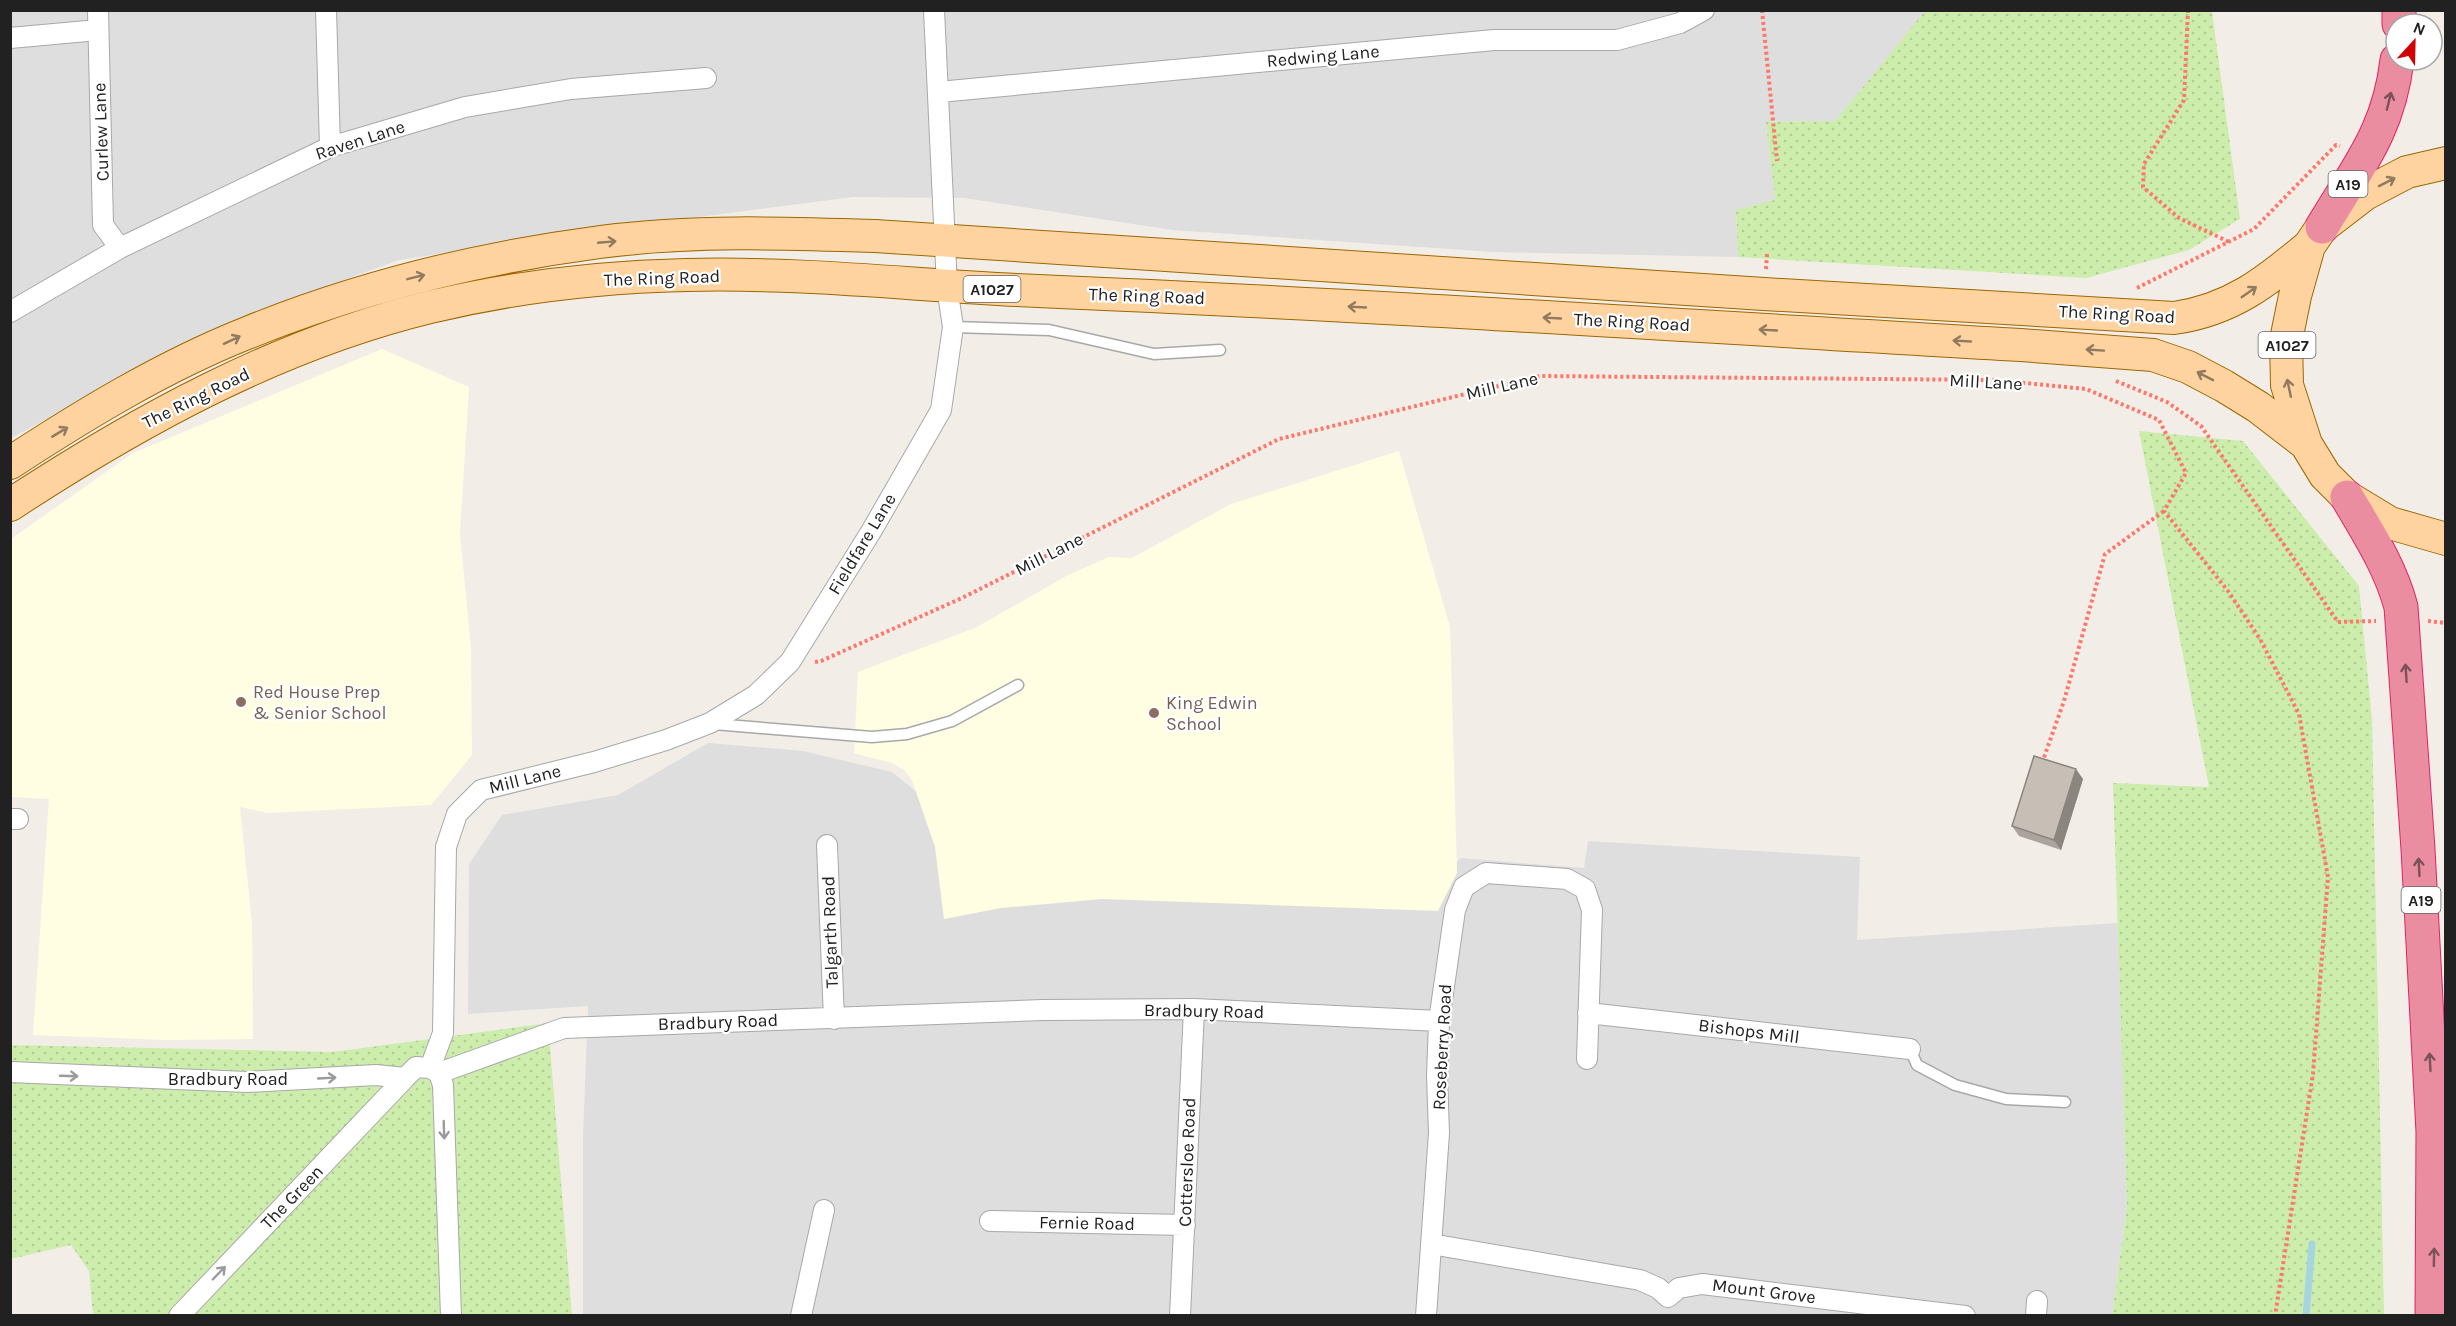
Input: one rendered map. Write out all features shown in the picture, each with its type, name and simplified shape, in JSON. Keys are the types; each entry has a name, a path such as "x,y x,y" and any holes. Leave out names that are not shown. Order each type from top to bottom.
{"highway":[{"name":"A19","path":"2315,237 2375,141 2385,119 2395,72"},
{"name":"A19","path":"2347,497 2394,580 2401,607 2418,849 2433,1132 2432,1316"}],"main road":[{"name":"The Ring Road","path":"10,463 96,410 166,371 245,334 385,284 454,267 603,242 779,233 945,240 1764,294 2174,318 2196,315 2238,299 2365,194 2407,172 2445,163"},
{"name":"A1027","path":"2315,237 2295,296 2286,340 2287,385 2306,444 2325,476 2347,497 2390,523 2442,538"},
{"name":"The Ring Road","path":"10,505 107,443 195,394 325,339 429,307 561,283 686,275 778,276 947,287 1214,298 2021,345 2153,355 2188,367 2224,386 2258,407 2306,444"}],"street":[{"name":"Curlew Lane","path":"98,10 103,225 120,248"},
{"path":"326,10 330,147"},
{"path":"934,10 947,287"},
{"name":"Redwing Lane","path":"939,92 1494,40 1617,40 1680,23 1704,10"},
{"path":"10,38 98,30"},
{"name":"Raven Lane","path":"10,312 120,248 330,147 465,107 571,90 706,78"},
{"name":"Fieldfare Lane","path":"710,723 756,695 790,662 872,530 941,410 953,327 947,287"},
{"name":"Mill Lane","path":"451,1316 443,1085 435,1070 443,1033 446,847 457,814 481,790 594,762 710,723"},
{"name":"Talgarth Road","path":"827,845 834,1019"},
{"name":"Roseberry Road","path":"1426,1316 1439,1133 1437,1076 1439,1021 1455,910 1464,887 1486,873 1567,879 1585,889 1592,910 1588,1013"},
{"name":"Bradbury Road","path":"10,1072 247,1082 376,1075 405,1078 416,1067 435,1070 564,1028 1042,1010 1194,1009 1439,1021"},
{"name":"Cottersloe Road","path":"1180,1316 1194,1009"},
{"path":"1587,1059 1588,1013"},
{"name":"Bishops Mill","path":"1588,1013 1910,1049"},
{"name":"The Green","path":"179,1316 405,1078"},
{"path":"801,1316 824,1210"},
{"name":"Fernie Road","path":"990,1221 1185,1225"},
{"name":"Mount Grove","path":"1431,1244 1640,1280 1658,1288 1668,1306 1679,1288 1702,1284 1965,1316"}],"lane":[{"path":"953,327 1049,330 1154,354 1220,350"},
{"path":"710,723 872,737 907,734 952,722 1018,685"},
{"path":"1910,1049 1917,1065 1955,1085 2006,1100 2065,1102"}],"path":[{"path":"1762,10 1777,161"},
{"path":"2188,10 2184,100 2144,164 2143,187 2179,218 2229,242"},
{"name":"Mill Lane","path":"790,662 821,662 952,603 1280,439 1540,375 1994,380 2086,389 2159,420 2186,473 2164,511 2105,554 2064,701 2041,766"},
{"path":"2164,511 2228,591 2260,639 2299,714 2328,877 2313,1074 2275,1316"},
{"path":"2425,621 2445,623"}],"shaded area":[{"path":"11,11 1926,11 1835,121 1767,122 1775,201 1736,210 1738,257 1493,252 1172,230 964,198 853,197 607,229 399,260 244,316 11,438"},
{"name":"Red House Prep & Senior School","path":"382,349 469,387 460,533 471,648 472,755 431,805 267,813 240,807 252,924 253,1039 168,1040 33,1035 49,799 11,797 11,539 133,453"},
{"name":"King Edwin School","path":"1399,451 1450,627 1457,873 1438,911 1102,899 1001,908 944,919 935,847 912,780 904,770 892,763 854,753 858,672 975,628 1068,575 1109,557 1132,558 1231,504"},
{"path":"708,743 803,751 892,772 939,810 1436,894 1460,858 1584,868 1588,841 1860,857 1857,940 2118,923 2127,1207 2112,1315 583,1315 583,1136 588,1006 468,1014 469,864 502,815 618,795"}],"green space":[{"path":"1926,10 2212,11 2240,219 2189,250 2086,278 1738,257 1736,210 1775,200 1766,122 1835,121"},
{"path":"2139,431 2243,441 2359,586 2372,720 2384,1315 2112,1315 2127,1207 2113,783 2209,787"},
{"path":"548,1023 572,1315 93,1315 89,1271 71,1245 11,1259 10,1045 333,1052"}],"building":[{"path":"2034,756 2076,769 2054,840 2012,826"}],"waterway":[{"path":"2306,1316 2312,1244"}],"place":[{"name":"Red House Prep & Senior School","path":"241,702"},
{"name":"King Edwin School","path":"1154,713"}]}
